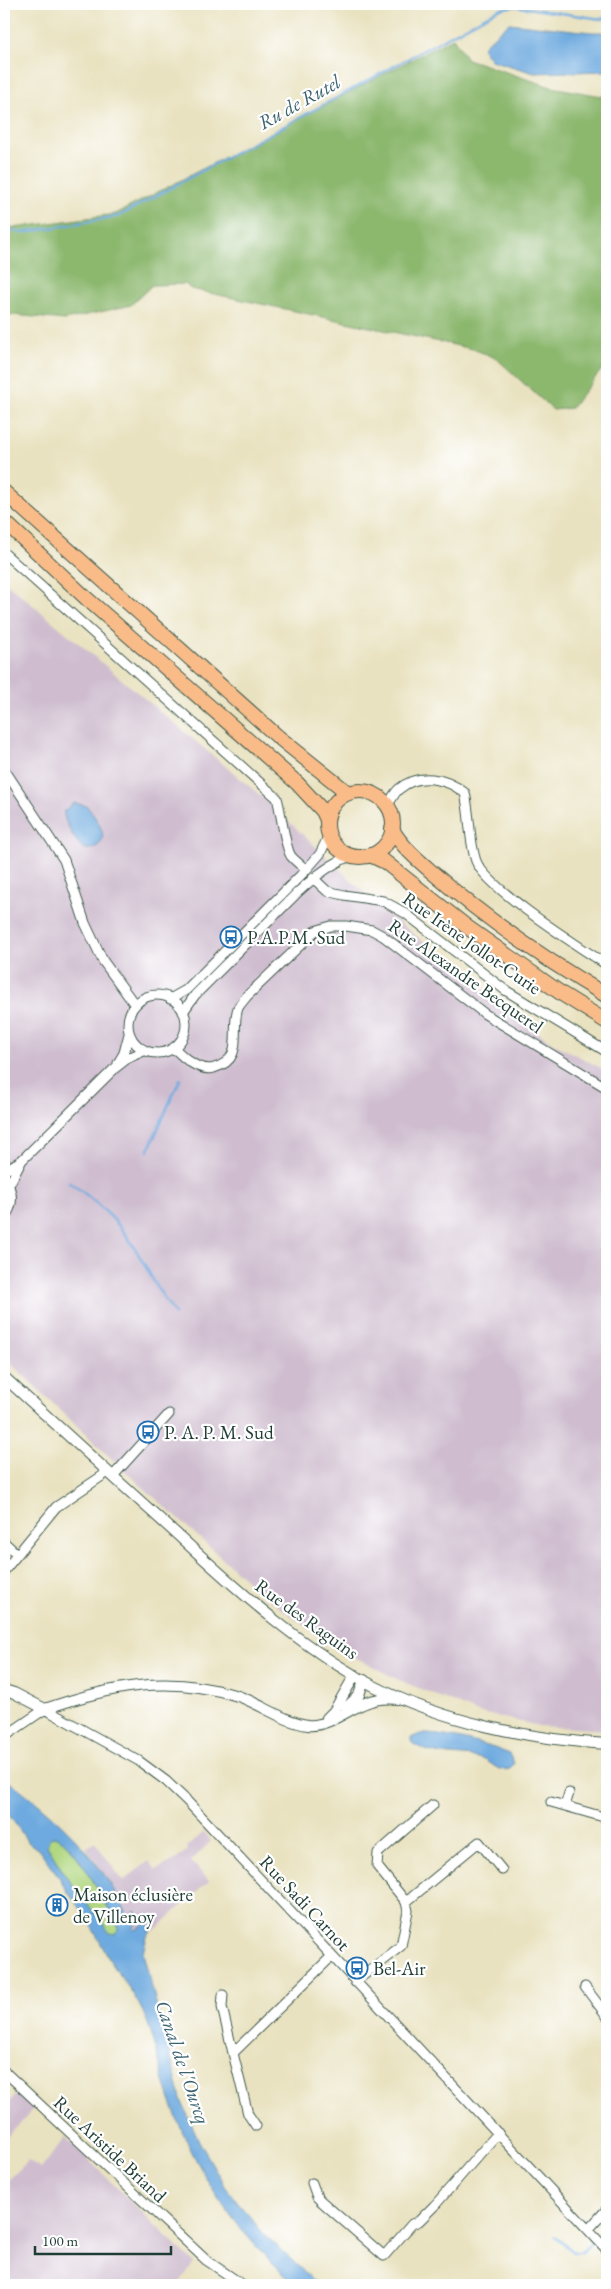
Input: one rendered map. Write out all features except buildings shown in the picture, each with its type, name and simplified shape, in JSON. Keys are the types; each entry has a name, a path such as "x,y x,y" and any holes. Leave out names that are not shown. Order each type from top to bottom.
{"main road":[{"path":"4,492 277,736 348,793"},
{"path":"4,521 86,598 297,783 323,811 327,820 328,836 338,848 351,856 370,855 385,845 392,829 393,821 388,806 380,798 370,792 359,791 348,793 334,803 327,820"},
{"path":"392,829 396,837 420,862 479,910 530,947 607,996"},
{"path":"370,855 397,871 490,943 562,994 607,1022"}],"street":[{"path":"4,553 277,798 283,816 287,848 291,856 306,870"},
{"path":"4,770 64,860 85,923 103,960 135,1005"},
{"path":"388,806 398,790 423,779 439,779 455,785 465,793 476,860 482,872 545,924 607,964"},
{"path":"170,999 186,990 306,870 320,854 328,836"},
{"path":"183,1012 200,989 314,878 342,859 351,856"},
{"name":"Rue Irène Jollot-Curie","path":"314,878 328,891 383,901 405,912 505,990 607,1052"},
{"name":"Rue Alexandre Becquerel","path":"174,1048 192,1064 208,1069 222,1065 232,1057 236,1042 235,1022 238,1006 315,931 331,926 346,926 372,930 383,936 485,1014 607,1088"},
{"path":"4,1218 12,1203 6,1182 22,1160 114,1069 128,1058 144,1051 160,1053 174,1048 185,1032 183,1012 170,999 152,996 143,999 135,1005 128,1018 129,1034 124,1054 114,1069"},
{"path":"129,1034 144,1051"},
{"path":"4,1171 22,1160"},
{"name":"Rue des Raguins","path":"4,1377 244,1595 324,1657 359,1678 406,1699 480,1726 574,1742 607,1744"},
{"path":"4,1571 56,1507 111,1474 169,1414"},
{"path":"4,1542 17,1554"},
{"path":"336,1717 359,1695 359,1678"},
{"path":"323,1723 359,1678"},
{"path":"4,1737 45,1709 104,1690 135,1685 171,1684 205,1688 239,1697 297,1722 309,1725 323,1723 375,1700 383,1698 406,1699"},
{"name":"Rue Sadi Carnot","path":"4,1690 45,1709 139,1761 166,1781 186,1800 607,2250"},
{"path":"565,1806 570,1793"},
{"path":"551,1802 607,1818"},
{"path":"355,1982 401,1946 408,1911 406,1902 377,1866 378,1853 433,1805"},
{"path":"406,1902 480,1842 502,1870"},
{"path":"233,2053 331,1956"},
{"path":"585,1987 607,2016"},
{"path":"223,1995 222,2007 248,2114 256,2126"},
{"name":"Rue Aristide Briand","path":"4,2071 206,2260 243,2285"},
{"path":"312,2182 317,2197 384,2256 412,2224 419,2221 435,2205 498,2133"},
{"path":"588,2230 607,2209"}],"shaded area":[{"path":"4,581 267,801 382,909 551,1042 607,1071 607,1730 539,1726 476,1712 399,1680 331,1645 263,1595 116,1463 4,1357"},
{"path":"204,1832 211,1841 191,1861 209,1881 154,1931 146,1922 136,1931 133,1928 140,1915 130,1921 99,1866 86,1848 95,1842 123,1881 149,1861 156,1870 175,1860 188,1850 187,1847"},
{"path":"17,2094 34,2108 4,2140 4,2107"},
{"path":"65,2137 194,2263 178,2285 4,2285 4,2184 28,2161 41,2169"}],"green space":[{"path":"453,38 467,59 551,87 607,97 607,363 571,408 553,410 496,358 473,349 191,289 185,284 152,285 131,305 65,320 4,314 4,225 14,228 116,214"},
{"path":"54,1836 62,1840 71,1849 89,1875 118,1926 118,1931 115,1934 110,1934 65,1875 47,1846 49,1839"}],"water":[{"path":"509,23 607,32 607,71 534,73 491,60 483,49 485,44"},
{"path":"74,803 87,806 101,827 102,839 100,844 94,848 83,848 67,825 64,811"},
{"path":"420,1734 453,1737 489,1747 509,1754 514,1763 510,1769 505,1770 497,1768 484,1759 428,1751 412,1743 411,1738"},
{"path":"4,1777 43,1808 77,1840 105,1876 130,1920 135,1910 140,1916 133,1929 136,1930 146,1922 152,1929 147,1936 143,1953 182,2102 199,2141 225,2186 263,2233 318,2285 296,2285 255,2245 220,2200 191,2150 179,2124 169,2097 151,2031 131,1990 109,1959 94,1930 60,1878 40,1851 28,1842 4,1808","holes":["54,1836 62,1840 80,1861 98,1890 118,1926 118,1931 115,1934 110,1933 65,1875 47,1846 49,1839"]}],"waterway":[{"name":"Ru de Rutel","path":"4,228 22,233 119,216 499,9 514,6 601,19 607,17"},
{"path":"148,1151 180,1079"},
{"path":"69,1182 96,1203 121,1228 175,1314"},
{"path":"599,2236 607,2228"},
{"path":"555,2237 574,2252 582,2252 593,2241"}],"place":[{"name":"P.A.P.M. Sud","path":"231,937"},
{"name":"P. A. P. M. Sud","path":"148,1432"},
{"name":"Maison éclusière de Villenoy","path":"57,1905"},
{"name":"Bel-Air","path":"357,1968"}],"water label":[{"name":"Canal de l'Ourcq","path":"183,2062"}]}
